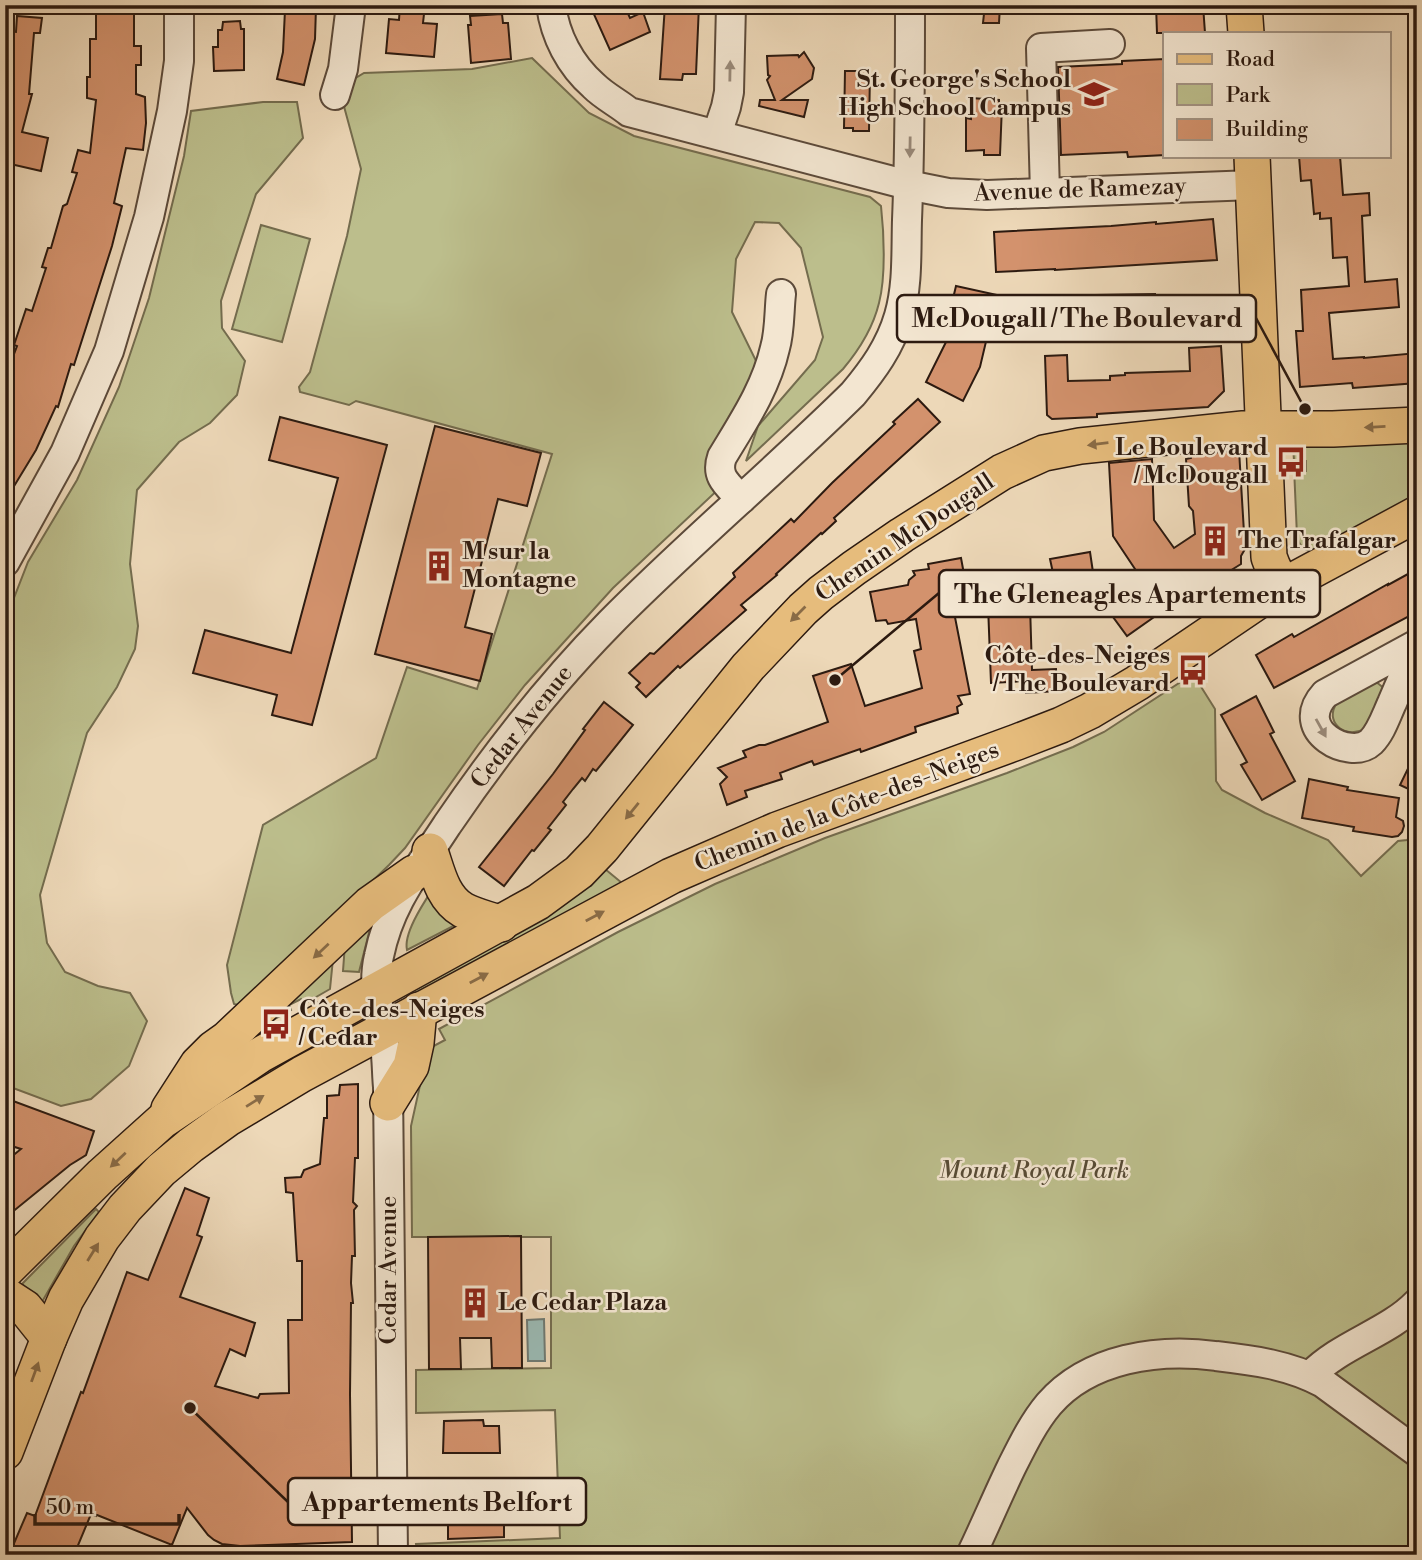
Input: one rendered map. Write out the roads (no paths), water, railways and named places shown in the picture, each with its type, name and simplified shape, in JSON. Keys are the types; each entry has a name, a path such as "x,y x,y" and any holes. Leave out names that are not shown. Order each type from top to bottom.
{"main road":[{"path":"1244,5 1246,32"},
{"path":"1252,170 1269,557 1282,586"},
{"name":"Chemin McDougall","path":"162,1121 260,1055 501,924 559,888 602,848 748,667 803,609 862,562 982,483 1016,464 1059,450 1243,429 1417,425"},
{"name":"Chemin de la Côte-des-Neiges","path":"5,1452 66,1299 102,1238 125,1208 162,1170 191,1145 258,1099 651,886 724,852 801,820 1068,722 1119,694 1282,586 1417,514"},
{"path":"602,848 621,872 651,886"},
{"path":"5,1271 102,1175 162,1121 198,1064 370,904 422,862 453,902 465,911 501,924"},
{"path":"388,1102 411,1066 419,1010"},
{"path":"5,1295 25,1308 49,1338"}],"street":[{"path":"5,562 65,453 109,351 149,218 172,111 179,61 179,5"},
{"path":"335,95 343,69 351,5"},
{"path":"551,5 562,45 569,59 593,86 629,112 717,134 729,92 731,5"},
{"name":"Cedar Avenue","path":"393,1555 388,1102 386,1057 376,992 378,960 384,933 395,905 422,862 501,750 562,674 610,623 853,394 885,351 897,322 905,290 910,5"},
{"path":"1045,193 1041,48 1110,44"},
{"name":"Avenue de Ramezay","path":"717,134 908,185 974,195 1045,193 1252,170"},
{"path":"741,499 724,480 719,466 757,397 769,369 776,347 780,293"},
{"path":"1310,1376 1338,1353 1398,1318 1417,1303"},
{"path":"971,1555 1024,1442 1040,1415 1064,1390 1094,1371 1134,1357 1189,1353 1262,1363 1310,1376 1417,1452"}],"water":[{"path":"544,1319 545,1361 528,1361 527,1320"}],"place":[{"name":"St. George's School High School Campus","path":"1094,94"},
{"name":"McDougall / The Boulevard","path":"1305,409"},
{"name":"Le Boulevard / McDougall","path":"1291,462"},
{"name":"The Trafalgar","path":"1215,541"},
{"name":"M sur la Montagne","path":"439,566"},
{"name":"Côte-des-Neiges / The Boulevard","path":"1193,670"},
{"name":"The Gleneagles Apartements","path":"835,680"},
{"name":"Côte-des-Neiges / Cedar","path":"276,1024"},
{"name":"Le Cedar Plaza","path":"475,1303"},
{"name":"Appartements Belfort","path":"190,1408"}],"park label":[{"name":"Mount Royal Park","path":"1034,1171"}]}
